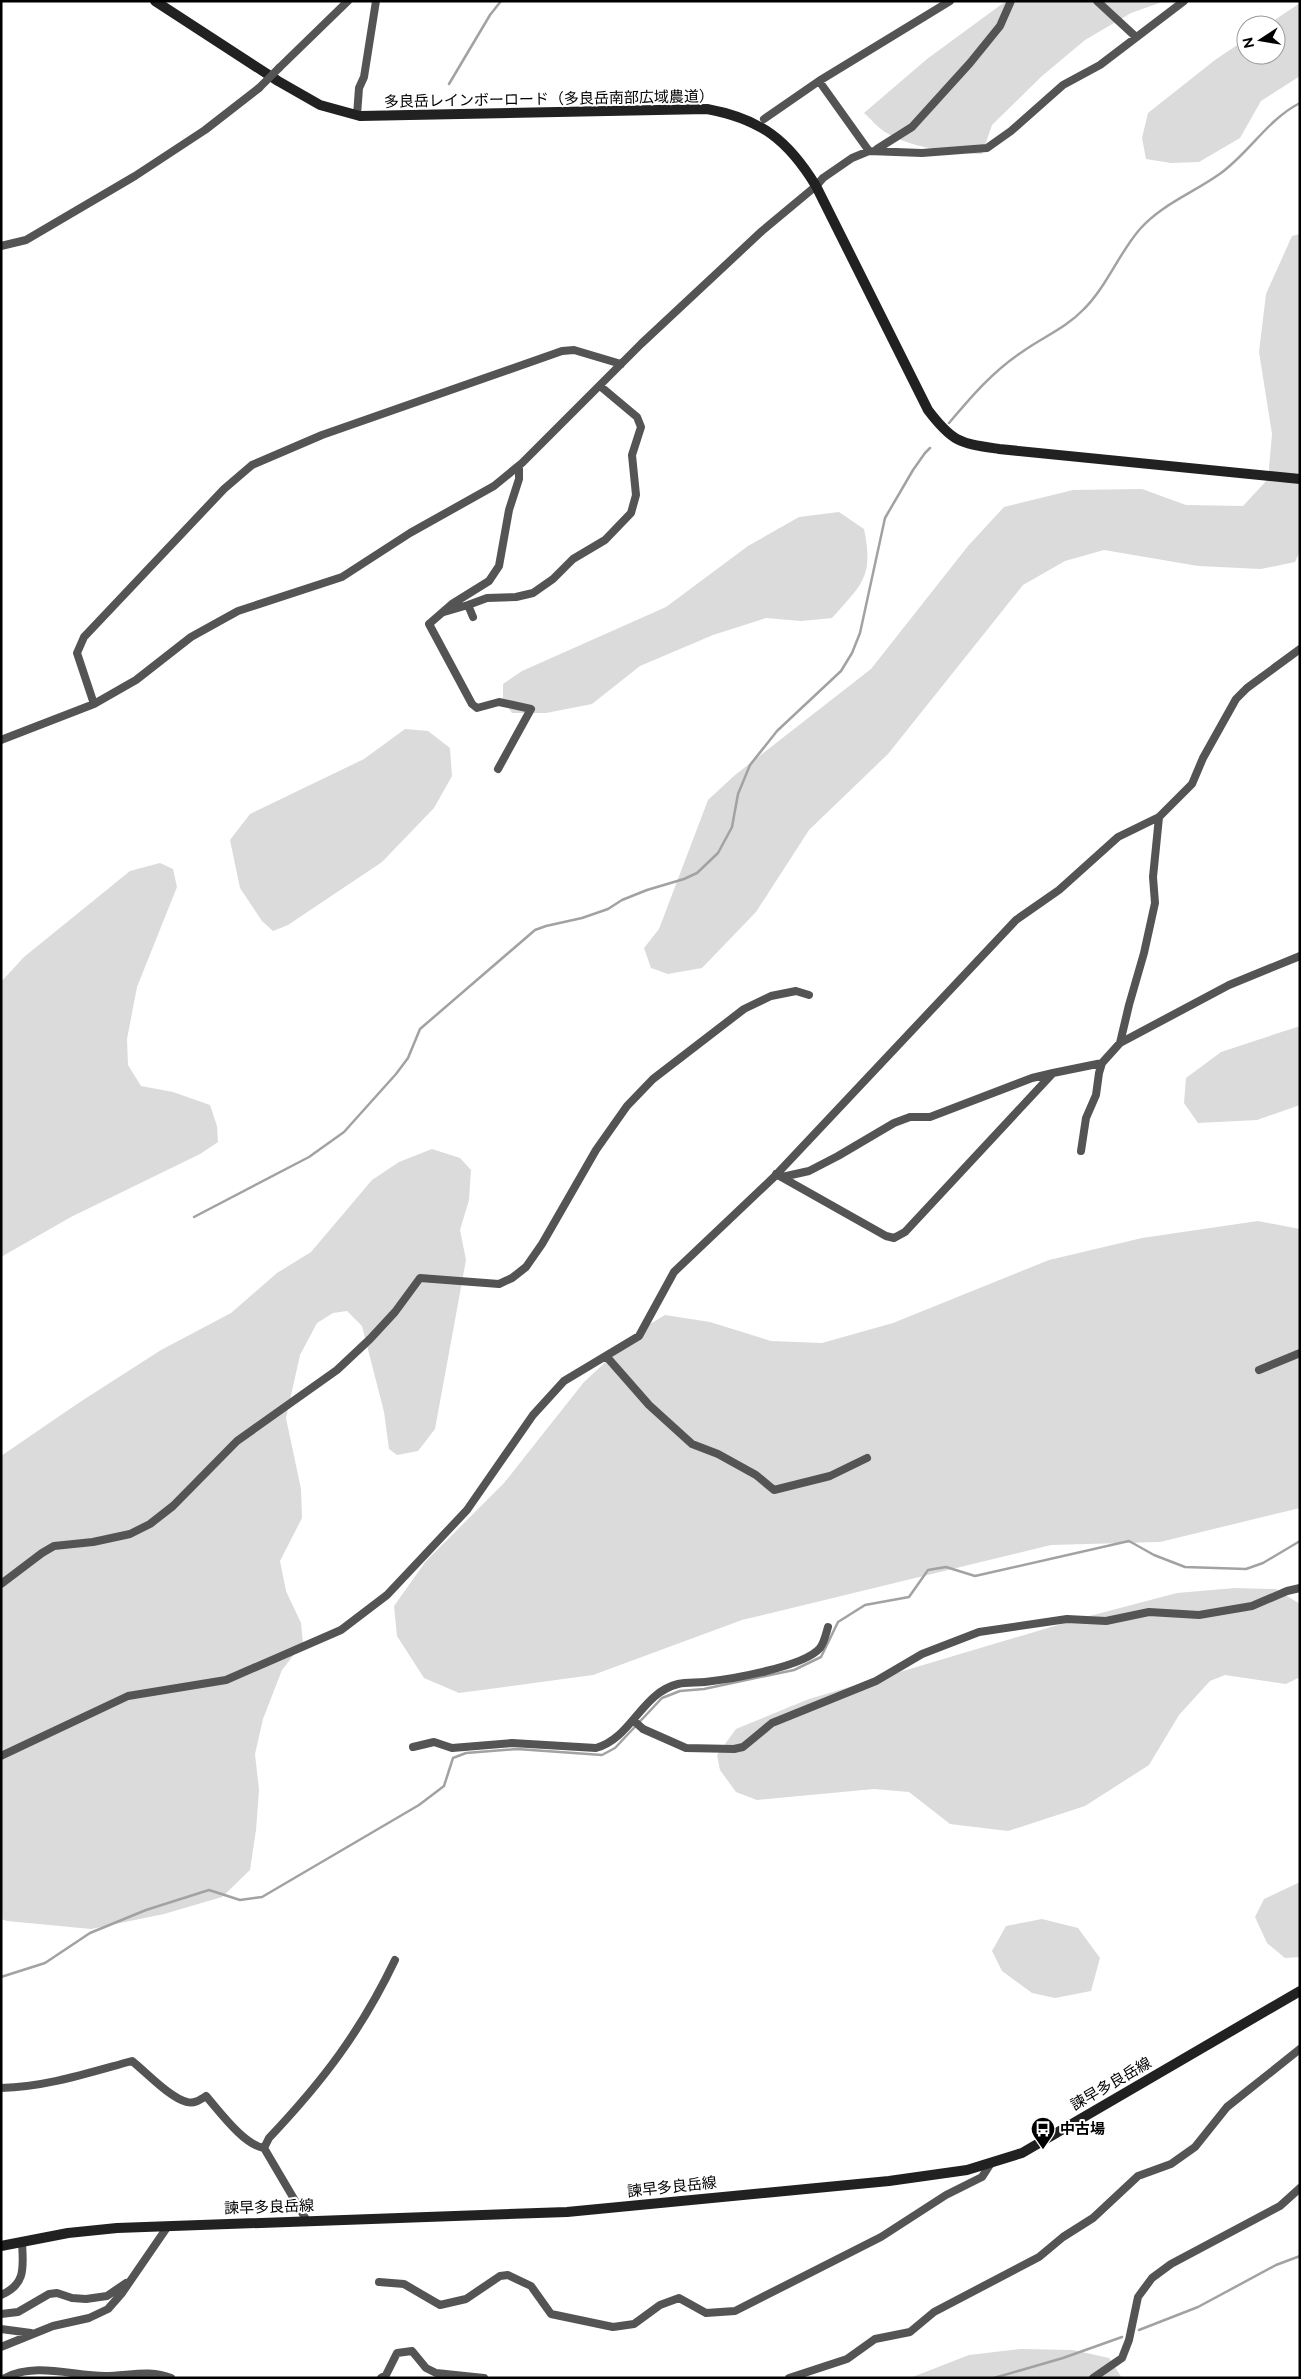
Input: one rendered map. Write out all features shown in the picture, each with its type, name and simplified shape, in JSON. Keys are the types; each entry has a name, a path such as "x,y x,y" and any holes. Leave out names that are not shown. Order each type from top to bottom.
{"street":[{"name":"多良岳レインボーロード（多良岳南部広域農道）","path":"155,1 278,81 320,105 357,116 707,109 733,114 773,135 788,147 803,164 816,186 928,410 942,428 954,438 963,443 999,449 1300,479"},
{"path":"1,246 26,240 135,176 206,130 259,88 348,1"},
{"path":"357,116 359,88 364,77 376,1"},
{"path":"764,119 819,81 950,1"},
{"path":"1,740 94,704 136,680 191,637 238,611 342,577 410,533 494,486 519,466 621,364 762,231 823,178 852,158 872,150 912,127 970,64 1000,26 1011,1"},
{"path":"1097,1 1136,37"},
{"path":"872,150 922,152 987,148 1011,131 1063,85 1100,65 1184,1"},
{"path":"819,81 872,150"},
{"path":"94,704 77,652 84,637 211,503 252,465 322,435 562,351 574,350 621,364"},
{"path":"442,612 487,598 516,597 533,593 553,579 573,559 605,540 631,513 636,495 632,454 641,427 637,417 600,386"},
{"path":"498,769 532,709 499,702 477,708 472,704 428,624 442,612 489,581 499,566 509,510 519,479 519,466"},
{"path":"468,605 473,617"},
{"path":"1,1756 128,1696 226,1680 341,1630 387,1595 468,1510 533,1415 564,1381 639,1336 674,1272 779,1176 1016,920 1059,890 1118,837 1160,817 1192,784 1203,758 1236,699 1247,688 1300,649"},
{"path":"1120,1043 1144,953 1155,902 1153,877 1160,817"},
{"path":"1081,1151 1086,1118 1096,1095 1102,1063 1120,1043 1229,985 1300,956"},
{"path":"1,1584 54,1546 92,1542 130,1534 150,1524 173,1506 237,1441 337,1370 395,1312 420,1278 499,1284 512,1278 526,1266 542,1244 596,1150 626,1106 653,1079 744,1009 770,996 796,991 809,994"},
{"path":"779,1176 808,1171 910,1117 930,1117 1032,1078 1102,1063"},
{"path":"779,1176 886,1236 894,1238 905,1232 1053,1073"},
{"path":"1259,1370 1300,1353"},
{"path":"606,1356 649,1405 692,1444 718,1454 756,1476 774,1490 830,1476 867,1458"},
{"path":"633,1720 642,1728 686,1748 734,1749 742,1746 772,1723 876,1681 922,1654 979,1632 1067,1619 1106,1621 1149,1612 1199,1615 1252,1606 1286,1591 1300,1588"},
{"path":"413,1747 434,1742 452,1748 512,1743 596,1748 608,1745 620,1736 657,1693 678,1684 707,1682 793,1664 814,1654 821,1647 828,1627"},
{"path":"264,2148 269,2138 341,2055 374,2004 395,1960"},
{"name":"諫早多良岳線","path":"1,2246 68,2233 117,2228 594,2210 889,2181 967,2170 1022,2153 1300,1991"},
{"path":"789,2378 847,2359 875,2339 910,2332 934,2312 1039,2257 1093,2218 1138,2176 1171,2164 1195,2147 1227,2107 1300,2049"},
{"path":"1,2088 36,2086 132,2061 175,2096 188,2102 196,2102 206,2096 233,2126 256,2146 264,2148 306,2221"},
{"path":"379,2282 404,2284 440,2305 466,2299 500,2276 508,2275 531,2286 551,2314 613,2327 634,2324 660,2305 679,2298 706,2313 735,2311 882,2237 946,2195 982,2177 991,2163"},
{"path":"1093,2378 1122,2358 1129,2340 1138,2297 1152,2278 1171,2264 1280,2206 1300,2188"},
{"path":"1,2347 52,2326 89,2318 108,2309 133,2278 168,2226"},
{"path":"1,2295 19,2283 23,2270 22,2242"},
{"path":"1,2314 18,2312 49,2294 57,2293 72,2298 86,2299 106,2296 133,2278"},
{"path":"1,2330 34,2334"},
{"path":"381,2378 386,2375 397,2353 412,2351 426,2368 436,2373 484,2378"},
{"path":"5,2378 16,2372 39,2370 104,2376 159,2373 171,2378"}],"shaded area":[{"path":"1006,1 1165,1 1131,13 1085,40 1042,76 992,125 982,154 945,151 907,142 879,128 864,113 927,59"},
{"path":"1300,3 1300,76 1261,101 1240,138 1199,162 1171,163 1146,159 1142,138 1148,113 1236,46 1236,65 1286,65 1286,15 1282,15"},
{"path":"1300,234 1300,551 1295,562 1261,569 1198,566 1104,550 1065,561 1023,585 888,754 809,830 756,912 702,968 668,974 651,968 644,948 659,929 708,800 735,775 871,669 968,546 1004,507 1073,490 1142,489 1186,505 1243,506 1268,479 1272,434 1259,352 1266,294 1292,236"},
{"path":"839,512 864,529 867,558 863,579 858,588 832,618 801,621 766,618 713,635 640,666 592,704 546,713 512,713 503,700 503,684 522,671 666,607 748,546 799,517"},
{"path":"405,729 428,731 450,748 452,776 434,808 382,862 288,925 273,931 262,921 240,888 230,840 250,814 364,759"},
{"path":"160,863 173,869 177,887 137,987 127,1039 128,1065 141,1086 173,1092 210,1105 217,1126 218,1142 200,1154 71,1217 1,1257 1,982 24,957 130,871"},
{"path":"1300,1026 1300,1105 1257,1120 1198,1123 1184,1103 1186,1078 1221,1052"},
{"path":"432,1149 460,1158 471,1170 469,1200 460,1230 466,1260 435,1429 418,1451 397,1455 389,1449 384,1412 362,1326 347,1311 333,1313 317,1323 300,1355 286,1418 301,1489 302,1518 280,1561 286,1591 301,1623 303,1643 282,1670 263,1719 255,1754 259,1790 250,1870 222,1897 164,1914 91,1929 1,1919 1,1456 161,1350 231,1313 277,1273 311,1252 372,1180 399,1162"},
{"path":"1258,1221 1300,1229 1300,1508 1160,1542 1051,1545 742,1620 593,1675 459,1693 424,1678 397,1636 394,1606 426,1561 504,1483 584,1382 640,1330 665,1315 710,1322 771,1341 822,1343 893,1323 1049,1260 1142,1238"},
{"path":"1235,1588 1276,1589 1300,1604 1300,1677 1286,1684 1225,1675 1210,1681 1179,1715 1149,1765 1085,1806 1008,1831 950,1824 909,1792 874,1789 757,1800 736,1792 720,1770 717,1755 736,1729 809,1699 1078,1619 1177,1593"},
{"path":"1300,1882 1300,1957 1285,1958 1267,1943 1255,1917 1264,1899"},
{"path":"1042,1919 1078,1928 1100,1958 1091,1991 1055,1998 1032,1993 1002,1971 992,1951 1006,1926"},
{"path":"1021,2349 1073,2350 1109,2358 1122,2378 910,2378 969,2355"}],"waterway":[{"path":"449,84 490,15 501,1"},
{"path":"949,423 1001,367 1070,322 1084,309 1100,290 1133,238 1149,220 1168,205 1221,173 1241,156 1278,118 1300,103"},
{"path":"194,1217 309,1157 344,1132 408,1058 420,1029 535,930 582,918 608,909 622,900 647,890 684,879 697,873 718,853 732,827 738,794 750,765 777,731 841,671 852,653 860,633 885,518 913,470 930,448"},
{"path":"1,1977 45,1963 90,1933 146,1910 209,1890 240,1900 262,1897 419,1805 444,1786 453,1758 466,1753 517,1749 602,1755 615,1748 662,1698 680,1691 704,1689 794,1670 821,1657 838,1622 865,1605 909,1597 928,1570 946,1567 975,1576 1129,1541 1154,1555 1185,1567 1246,1569 1263,1563 1300,1541"},
{"path":"1139,2330 1198,2307 1276,2265 1300,2256"},
{"path":"994,2378 1063,2358 1122,2337"}],"place":[{"name":"中古場","path":"1043,2150"}]}
